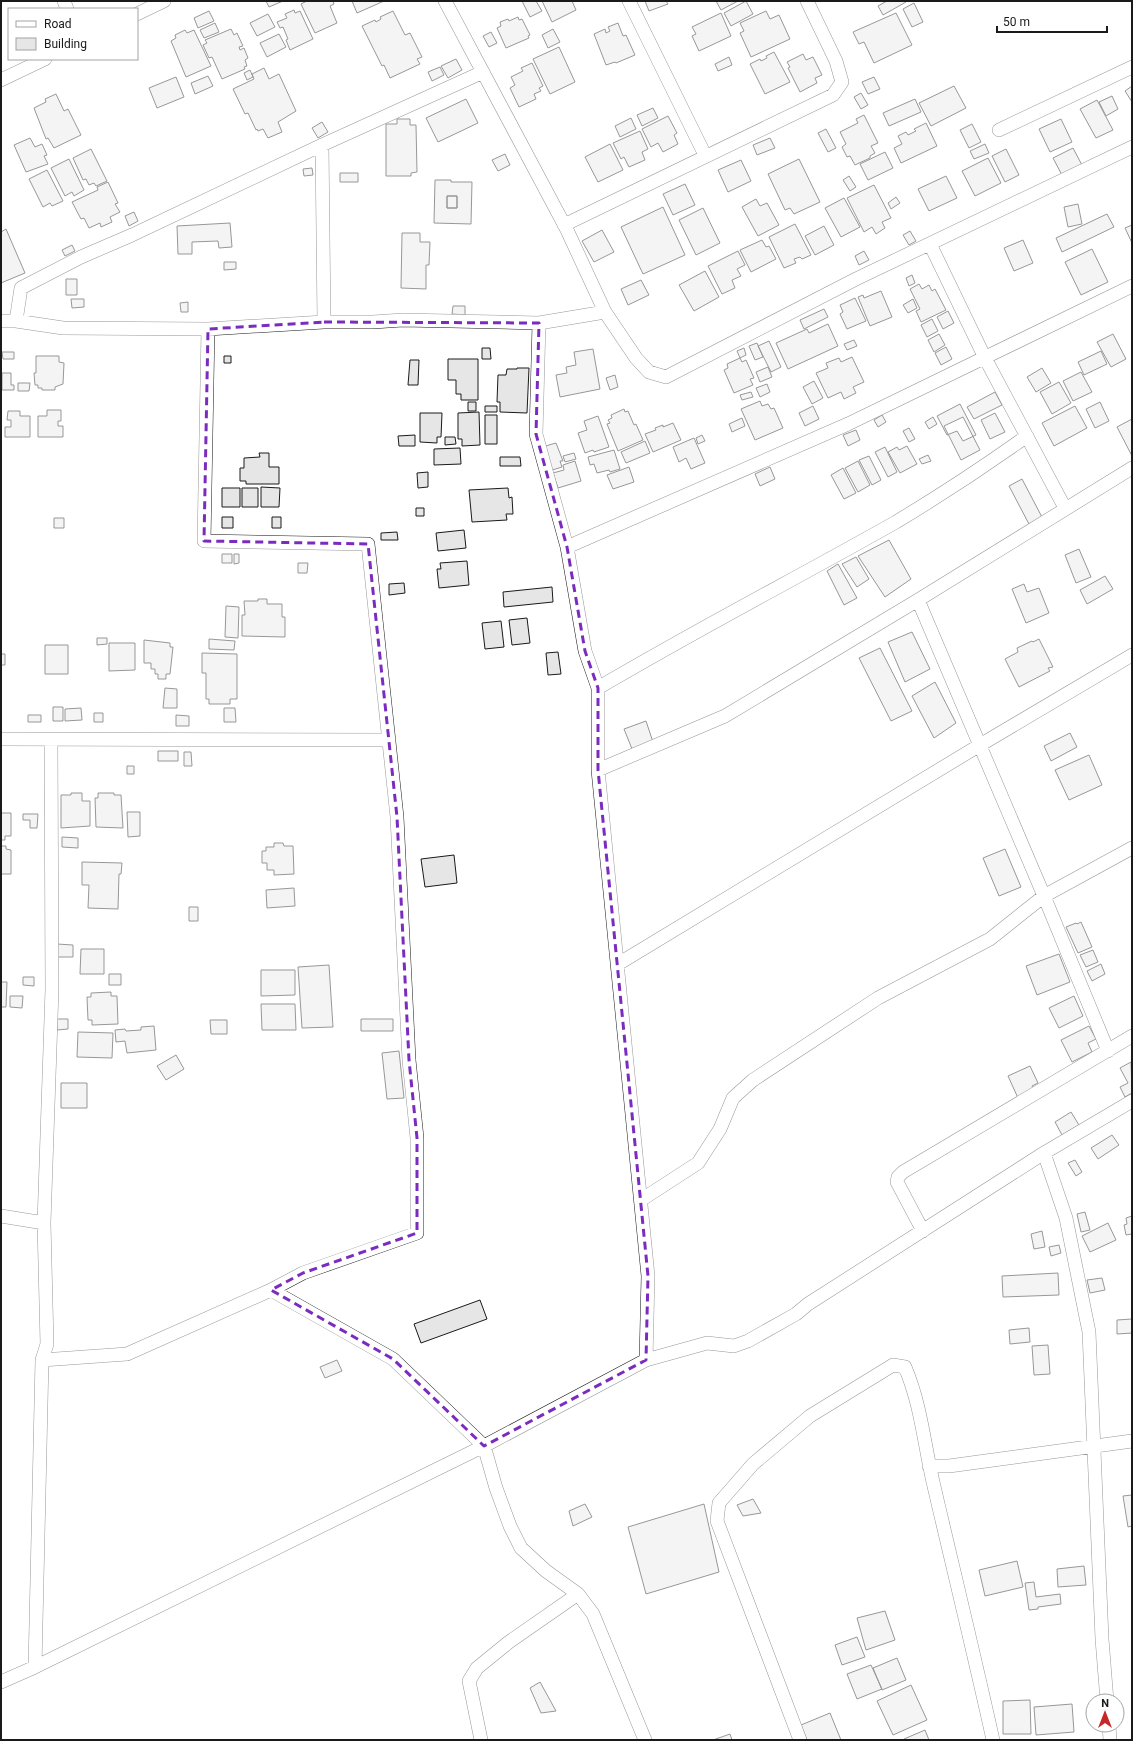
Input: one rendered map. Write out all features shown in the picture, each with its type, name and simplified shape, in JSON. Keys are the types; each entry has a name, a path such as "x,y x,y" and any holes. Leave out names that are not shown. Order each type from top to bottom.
{"street":[{"path":"138,14 164,1"},
{"path":"445,1 564,225 605,312 636,358 649,372 666,377 856,279 1132,147"},
{"path":"629,1 705,155"},
{"path":"564,225 705,155 833,95 842,82 836,61 807,1"},
{"path":"1,80 43,60"},
{"path":"999,130 1132,67"},
{"path":"16,321 21,288 81,257 132,235 322,145 483,72"},
{"path":"322,145 324,322"},
{"path":"930,244 985,358 1066,508"},
{"path":"567,547 848,424 1132,286"},
{"path":"1,321 16,321 63,328 208,329 324,322 374,322 403,320 539,323 605,312"},
{"path":"539,323 536,434 567,547 585,650 598,688 598,770 648,1276 646,1360"},
{"path":"42,1360 127,1354 271,1290 303,1273 417,1233 417,1138 409,1060 397,817 368,544 204,540 208,329"},
{"path":"598,688 655,654 897,521 985,465 1027,436"},
{"path":"598,770 725,716 918,600 1132,468"},
{"path":"918,600 980,744 1108,1051"},
{"path":"618,964 980,744 1132,655"},
{"path":"1,739 389,740"},
{"path":"35,1667 42,1360 47,1344 44,1223 52,989 51,740"},
{"path":"641,1200 698,1163 720,1129 733,1098 753,1080 878,998 990,939 1044,896 1132,848"},
{"path":"923,1231 897,1182 898,1177 910,1168 1132,1036"},
{"path":"1,1682 35,1667 484,1446 646,1360 707,1342 734,1346 748,1341 796,1314 808,1304 1044,1153 1132,1101"},
{"path":"1044,1153 1066,1218 1089,1332 1102,1639 1106,1693"},
{"path":"1,1216 44,1223"},
{"path":"271,1290 393,1359 484,1446 496,1488 510,1526 522,1548 546,1570 578,1594 593,1614 645,1740"},
{"path":"800,1740 717,1521 719,1503 752,1464 810,1416 893,1365 905,1367 914,1388 920,1412 929,1466 993,1740"},
{"path":"929,1466 949,1466 1132,1441"},
{"path":"481,1740 469,1680 477,1668 509,1642 578,1594"}],"highlighted area":[{"path":"324,322 539,323 536,434 567,547 585,651 598,688 598,770 648,1276 646,1360 484,1446 393,1359 271,1290 303,1273 417,1233 417,1138 409,1060 397,817 368,544 204,541 208,329"}],"building":[{"path":"266,1 283,1 269,7"},
{"path":"307,1 333,1 334,4 330,6 337,23 315,33 301,4"},
{"path":"352,1 384,1 357,13"},
{"path":"522,1 536,1 542,11 530,17"},
{"path":"542,1 572,1 576,10 552,22"},
{"path":"645,1 666,1 668,4 649,11"},
{"path":"716,1 738,1 721,10"},
{"path":"746,1 753,14 731,26 724,13"},
{"path":"887,1 906,2 883,15 878,6"},
{"path":"914,3 923,22 912,27 903,9"},
{"path":"294,10 295,13 300,11 313,39 290,50 286,40 288,39 283,27 280,28 277,22 287,18 285,14"},
{"path":"209,11 214,21 198,28 194,18"},
{"path":"393,11 405,35 410,33 422,57 417,59 420,64 390,78 384,65 382,66 362,26 375,20 376,22 381,19 380,17"},
{"path":"766,11 770,19 779,15 790,39 751,57 740,33 744,31 740,23"},
{"path":"721,13 731,36 699,51 692,36 696,34 692,27"},
{"path":"896,13 912,45 874,63 864,42 859,44 853,32"},
{"path":"268,14 275,27 257,36 250,23"},
{"path":"518,17 519,20 522,19 530,35 528,36 529,38 506,48 497,28 501,26 500,22 508,19 509,21"},
{"path":"215,23 219,32 204,38 200,30"},
{"path":"618,23 623,36 626,35 635,55 616,63 606,65 594,34 605,29 606,33 610,31 608,27"},
{"path":"231,29 234,35 237,33 243,46 239,47 240,50 244,48 248,58 245,60 247,66 244,67 245,69 222,79 212,57 209,58 203,45 207,43 205,40"},
{"path":"553,29 560,42 548,48 542,35"},
{"path":"185,30 187,33 194,30 211,66 186,77 171,41 176,38 175,35"},
{"path":"491,32 497,43 489,47 483,36"},
{"path":"279,34 286,47 267,57 260,43"},
{"path":"559,47 575,82 550,94 533,59"},
{"path":"774,52 790,82 765,94 750,64 760,59 761,61 767,58 766,56"},
{"path":"803,54 806,60 813,57 822,75 815,78 817,83 800,92 788,68 790,67 787,62"},
{"path":"729,57 732,65 718,71 715,64"},
{"path":"456,59 462,70 448,78 441,66"},
{"path":"532,63 543,86 539,88 541,91 534,94 536,99 519,107 510,88 515,85 511,77 523,71 521,68"},
{"path":"440,67 444,75 432,81 428,72"},
{"path":"264,68 269,79 279,74 296,111 278,122 282,132 268,138 263,129 258,131 257,129 256,130 248,113 245,114 233,89 254,79 252,74"},
{"path":"250,70 253,77 247,80 244,73"},
{"path":"208,76 213,86 195,94 191,83"},
{"path":"176,77 184,97 157,108 149,88"},
{"path":"874,77 880,89 868,94 862,82"},
{"path":"954,86 966,108 931,126 919,103"},
{"path":"1132,86 1132,102 1125,91"},
{"path":"861,93 868,105 861,109 854,97"},
{"path":"56,94 64,111 68,109 81,135 54,148 48,138 46,139 34,108 46,102 45,99"},
{"path":"1112,96 1118,109 1106,116 1099,102"},
{"path":"466,99 478,123 438,142 426,118"},
{"path":"915,99 921,112 889,126 883,113"},
{"path":"1097,100 1113,130 1096,138 1080,109"},
{"path":"653,108 658,118 642,126 637,115"},
{"path":"864,115 878,143 871,146 875,153 870,156 870,158 855,165 850,156 847,157 842,147 846,144 840,132 858,123 856,119"},
{"path":"668,116 677,133 674,135 678,144 663,152 658,143 651,147 642,129"},
{"path":"631,118 636,129 620,137 615,126"},
{"path":"397,119 410,119 410,125 416,125 417,172 411,173 411,176 386,176 386,124 397,124"},
{"path":"1061,119 1072,142 1050,152 1039,129"},
{"path":"322,122 328,132 318,138 312,128"},
{"path":"926,123 937,146 901,163 894,148 902,144 898,136 906,132 908,135 916,131 914,129"},
{"path":"972,124 981,142 969,148 960,130"},
{"path":"826,129 836,148 828,152 818,133"},
{"path":"640,131 648,149 642,152 645,160 629,167 624,157 621,159 613,143"},
{"path":"30,138 35,147 42,144 47,155 44,156 48,164 26,172 14,145"},
{"path":"770,138 775,148 757,155 753,145"},
{"path":"610,144 623,170 598,182 585,157"},
{"path":"985,144 989,153 974,159 970,151"},
{"path":"1073,148 1083,167 1063,177 1053,158"},
{"path":"91,149 107,181 96,186 94,183 89,185 86,179 83,180 73,158"},
{"path":"1006,149 1019,175 1005,182 992,156"},
{"path":"885,152 893,168 868,180 860,164"},
{"path":"505,154 510,165 498,171 492,160"},
{"path":"988,158 1001,183 975,196 962,171"},
{"path":"69,159 84,190 74,196 72,192 65,196 51,168"},
{"path":"799,159 820,202 794,214 790,208 785,210 768,174"},
{"path":"741,160 751,181 728,192 718,170"},
{"path":"312,168 313,175 304,176 303,169"},
{"path":"47,170 63,201 52,206 50,203 43,207 29,179"},
{"path":"340,173 358,173 358,182 340,182"},
{"path":"849,176 856,187 850,191 843,180"},
{"path":"946,176 957,198 929,211 918,189"},
{"path":"435,180 472,182 471,224 434,223","holes":["447,196 457,196 457,208 447,208"]},
{"path":"108,182 118,203 115,204 120,212 110,217 112,222 101,227 100,223 89,228 84,218 81,219 72,202 98,190 97,187"},
{"path":"685,184 695,205 673,215 663,194"},
{"path":"874,185 891,218 882,222 885,228 876,234 872,227 864,232 847,198"},
{"path":"447,196 457,196 457,208 447,208"},
{"path":"896,197 900,203 891,209 888,203"},
{"path":"844,198 860,227 841,237 825,208"},
{"path":"756,199 760,206 767,203 779,225 758,236 742,207"},
{"path":"1078,204 1082,224 1068,227 1064,207"},
{"path":"663,207 685,255 643,274 621,227"},
{"path":"703,208 720,243 696,255 679,220"},
{"path":"134,212 138,221 129,226 125,216"},
{"path":"1107,214 1114,227 1062,252 1056,238"},
{"path":"230,223 232,247 219,248 218,241 192,242 192,254 178,254 177,226"},
{"path":"795,224 811,255 802,259 800,257 794,259 796,263 784,268 769,237"},
{"path":"1132,225 1132,243 1125,228"},
{"path":"824,226 834,245 815,255 805,236"},
{"path":"6,229 25,273 1,283 1,232"},
{"path":"602,230 614,252 594,262 582,241"},
{"path":"910,231 916,241 909,245 903,235"},
{"path":"402,233 420,233 420,242 430,242 429,265 426,265 426,289 401,288"},
{"path":"762,240 766,247 769,246 776,259 751,272 740,250"},
{"path":"1023,240 1033,263 1014,271 1004,248"},
{"path":"72,245 75,251 65,256 62,250"},
{"path":"1092,249 1108,282 1081,295 1065,262"},
{"path":"738,251 745,265 737,269 741,276 732,280 735,288 722,294 708,266"},
{"path":"864,251 869,260 859,265 855,256"},
{"path":"224,262 236,262 236,269 224,270"},
{"path":"705,271 719,297 694,311 679,285"},
{"path":"912,275 915,283 909,286 906,278"},
{"path":"66,279 77,279 77,295 66,295"},
{"path":"641,280 649,295 628,305 621,289"},
{"path":"919,284 922,289 929,285 932,291 935,289 946,310 921,322 916,311 920,309 910,289"},
{"path":"881,291 892,317 870,326 858,297 863,295 864,298"},
{"path":"855,298 866,321 847,329 840,314 843,312 840,305"},
{"path":"71,299 84,299 84,307 72,308"},
{"path":"913,299 917,308 908,313 903,305"},
{"path":"188,302 188,312 181,312 180,303"},
{"path":"453,306 465,306 465,315 452,314"},
{"path":"824,309 828,317 804,329 800,320"},
{"path":"948,311 954,323 943,329 937,317"},
{"path":"932,319 938,331 927,337 921,325"},
{"path":"828,324 838,346 788,369 776,343 807,329 809,333"},
{"path":"939,334 945,345 934,352 928,340"},
{"path":"1113,334 1126,359 1111,367 1097,342"},
{"path":"854,340 857,346 847,350 844,344"},
{"path":"769,341 781,367 771,372 758,346"},
{"path":"757,343 763,357 755,360 749,346"},
{"path":"946,347 952,359 941,365 935,353"},
{"path":"482,348 490,348 491,359 482,359"},
{"path":"744,348 746,355 740,358 737,351"},
{"path":"593,349 600,389 560,397 556,375 567,373 566,367 576,365 574,352"},
{"path":"1101,351 1107,364 1084,375 1078,362"},
{"path":"2,352 14,352 14,359 3,359"},
{"path":"36,356 59,356 59,362 64,363 63,384 55,387 55,390 42,390 42,388 38,388 38,385 35,385 34,373 36,373"},
{"path":"224,356 231,356 231,363 224,363"},
{"path":"852,357 864,382 853,387 856,393 844,399 841,392 828,398 816,373 828,368 826,363 839,358 841,362"},
{"path":"740,358 742,362 746,360 754,378 750,379 753,385 734,393 724,370 728,368 727,364"},
{"path":"448,359 478,359 478,400 461,400 461,394 456,394 456,380 448,380"},
{"path":"410,360 419,360 418,385 408,385"},
{"path":"768,367 772,377 760,382 756,372"},
{"path":"529,368 527,413 500,412 500,402 497,402 498,375 506,375 507,369"},
{"path":"1042,368 1051,383 1036,392 1027,377"},
{"path":"1081,372 1092,392 1073,401 1063,381"},
{"path":"2,373 11,373 11,385 14,385 14,390 2,390"},
{"path":"615,375 618,387 610,390 606,378"},
{"path":"814,381 823,398 812,404 803,387"},
{"path":"1059,382 1071,403 1052,414 1040,392"},
{"path":"18,383 30,383 29,391 18,391"},
{"path":"767,384 770,392 760,397 756,388"},
{"path":"751,392 753,397 742,400 740,395"},
{"path":"995,392 1002,405 974,419 967,407"},
{"path":"760,401 762,406 768,404 771,409 774,408 783,428 755,440 741,409"},
{"path":"468,402 476,402 476,411 468,411"},
{"path":"1100,402 1109,421 1095,428 1086,409"},
{"path":"960,404 976,435 963,441 957,431 947,435 937,416"},
{"path":"485,406 497,406 497,412 485,412"},
{"path":"813,406 819,419 805,426 799,413"},
{"path":"1075,406 1087,428 1054,446 1042,423"},
{"path":"624,409 625,412 628,411 634,425 636,424 643,440 618,451 607,424 610,423 608,420 612,418 611,415"},
{"path":"47,410 61,410 61,421 58,421 58,426 63,426 63,437 38,437 38,416 47,416"},
{"path":"8,411 20,411 20,416 30,416 30,437 5,437 5,427 11,427 11,420 7,420"},
{"path":"479,412 480,445 462,446 462,439 458,439 458,413"},
{"path":"420,413 442,413 441,437 437,437 437,443 420,442"},
{"path":"995,413 1005,432 990,439 981,420"},
{"path":"485,415 497,415 497,444 485,444"},
{"path":"882,415 886,422 878,427 874,420"},
{"path":"598,416 609,447 594,452 593,450 585,453 578,433 587,430 584,421"},
{"path":"933,417 937,424 929,429 925,422"},
{"path":"963,417 980,450 961,460 944,426"},
{"path":"742,418 745,426 732,432 729,424"},
{"path":"1132,419 1132,456 1117,427"},
{"path":"673,423 681,440 653,452 645,434 656,430 655,428"},
{"path":"909,428 915,439 909,442 903,431"},
{"path":"856,430 860,440 848,446 843,435"},
{"path":"415,435 415,446 399,446 398,436"},
{"path":"702,435 705,441 698,444 696,438"},
{"path":"445,437 455,437 456,444 445,445"},
{"path":"694,438 705,463 691,469 686,458 679,462 673,447"},
{"path":"645,441 650,453 626,463 621,452"},
{"path":"556,443 563,461 560,461 562,467 549,471 542,447"},
{"path":"907,446 917,464 900,473 888,452 897,447 899,450"},
{"path":"885,447 897,472 888,477 875,452"},
{"path":"460,448 461,464 434,465 434,449"},
{"path":"614,450 620,469 610,472 609,470 597,473 594,464 590,465 588,457"},
{"path":"259,453 269,453 269,467 279,467 279,484 246,484 246,481 240,481 240,468 244,468 244,458 260,457"},
{"path":"574,453 576,459 565,462 563,456"},
{"path":"928,455 931,461 922,464 919,459"},
{"path":"869,456 881,480 872,485 859,460"},
{"path":"500,457 520,457 521,466 500,466"},
{"path":"575,461 581,481 558,488 553,473 564,470 563,465"},
{"path":"858,461 870,485 858,492 845,468"},
{"path":"629,467 634,482 613,489 607,475"},
{"path":"770,467 775,479 760,486 755,474"},
{"path":"843,468 856,493 844,499 831,475"},
{"path":"428,472 428,487 418,488 417,473"},
{"path":"1022,479 1043,519 1030,526 1009,486"},
{"path":"261,487 280,488 279,507 261,507"},
{"path":"222,488 240,488 240,507 222,507"},
{"path":"242,488 258,488 258,507 242,507"},
{"path":"508,488 509,498 512,497 513,514 506,514 507,520 472,522 469,490"},
{"path":"416,508 424,508 424,516 416,516"},
{"path":"222,517 233,517 233,528 222,528"},
{"path":"272,517 281,517 281,528 272,528"},
{"path":"54,518 64,518 64,528 54,528"},
{"path":"464,530 466,548 438,551 436,533"},
{"path":"397,532 398,540 381,540 381,533"},
{"path":"889,540 911,579 885,597 858,556"},
{"path":"1079,549 1091,577 1076,583 1065,555"},
{"path":"222,554 232,554 232,563 222,563"},
{"path":"234,554 239,554 239,563 234,564"},
{"path":"856,557 869,579 857,587 842,564"},
{"path":"467,561 469,585 439,588 437,569 441,569 440,563"},
{"path":"298,563 308,563 307,573 298,573"},
{"path":"838,564 857,598 844,605 827,571"},
{"path":"1105,576 1113,589 1087,604 1080,590"},
{"path":"404,583 405,593 389,595 389,584"},
{"path":"1024,584 1027,592 1039,588 1049,613 1026,623 1012,589"},
{"path":"552,587 553,602 504,607 503,592"},
{"path":"258,599 267,599 267,604 282,604 282,617 285,617 285,637 242,636 242,615 245,615 244,601 258,601"},
{"path":"226,606 239,607 238,638 225,637"},
{"path":"527,618 530,643 512,645 509,620"},
{"path":"501,621 504,647 485,649 482,623"},
{"path":"912,632 930,669 905,682 888,642"},
{"path":"97,638 107,638 107,644 97,645"},
{"path":"209,639 235,641 234,650 209,649"},
{"path":"1039,639 1053,667 1048,668 1050,671 1019,687 1005,659 1018,652 1017,648"},
{"path":"144,640 170,643 170,647 173,647 170,674 166,674 166,679 158,679 158,674 155,674 155,669 151,669 151,663 144,663"},
{"path":"109,643 135,643 135,670 109,671"},
{"path":"45,645 68,645 68,674 45,674"},
{"path":"880,648 912,711 891,721 859,658"},
{"path":"558,652 561,674 548,675 546,653"},
{"path":"202,653 237,654 237,699 230,699 230,704 209,704 209,699 206,699 206,673 202,673"},
{"path":"1,654 5,654 5,665 1,665"},
{"path":"935,682 956,723 934,738 912,696"},
{"path":"165,688 177,689 177,708 163,708"},
{"path":"53,707 63,707 63,721 53,721"},
{"path":"81,708 82,720 65,721 65,709"},
{"path":"224,708 235,708 236,722 224,722"},
{"path":"94,713 103,713 103,722 94,722"},
{"path":"28,715 41,715 41,722 28,722"},
{"path":"176,715 189,716 189,726 176,726"},
{"path":"646,721 653,742 632,749 624,729"},
{"path":"1070,733 1077,747 1051,761 1044,746"},
{"path":"158,751 178,751 178,761 158,761"},
{"path":"184,752 191,752 192,766 184,766"},
{"path":"1089,755 1102,785 1069,800 1055,770"},
{"path":"127,766 134,766 134,774 127,774"},
{"path":"71,793 82,793 82,801 90,801 90,826 61,828 61,795 71,795"},
{"path":"98,793 114,793 114,795 121,795 123,828 96,827 95,798 98,798"},
{"path":"127,812 140,812 140,836 128,837"},
{"path":"1,813 11,813 11,836 5,836 5,840 1,840"},
{"path":"23,814 38,814 37,828 30,828 30,820 23,820"},
{"path":"62,837 78,838 78,848 62,847"},
{"path":"274,843 283,843 284,846 293,846 294,874 274,875 274,870 267,870 267,863 262,863 262,851 266,851 266,847 274,847"},
{"path":"1,846 6,846 6,849 11,850 11,874 1,874"},
{"path":"1005,849 1021,887 999,896 983,858"},
{"path":"454,855 457,883 425,887 421,859"},
{"path":"82,862 122,863 121,874 119,874 118,909 88,908 89,885 82,885"},
{"path":"294,888 295,906 267,908 266,890"},
{"path":"189,907 198,907 198,921 189,921"},
{"path":"1081,922 1092,947 1078,953 1066,927"},
{"path":"57,944 73,945 73,957 57,957"},
{"path":"81,949 104,949 104,974 80,974"},
{"path":"1093,950 1098,962 1086,967 1080,955"},
{"path":"1059,954 1070,982 1037,995 1026,966"},
{"path":"1101,964 1105,974 1092,981 1087,971"},
{"path":"329,965 333,1027 302,1028 298,967"},
{"path":"261,970 295,970 295,995 261,996"},
{"path":"109,974 121,974 121,985 109,985"},
{"path":"23,977 34,977 34,986 23,985"},
{"path":"1,982 7,982 6,1007 1,1007"},
{"path":"111,992 111,996 117,996 118,1024 92,1025 92,1020 88,1020 87,997 91,997 91,993"},
{"path":"10,996 23,996 22,1008 10,1007"},
{"path":"1074,996 1083,1016 1059,1028 1049,1008"},
{"path":"261,1004 295,1004 296,1030 262,1030"},
{"path":"57,1019 68,1019 68,1029 57,1030"},
{"path":"361,1019 393,1019 393,1031 361,1031"},
{"path":"210,1020 227,1020 227,1034 211,1034"},
{"path":"154,1026 156,1050 127,1053 125,1041 116,1042 115,1030 141,1030 141,1027"},
{"path":"1089,1026 1096,1039 1088,1043 1092,1052 1072,1062 1061,1040"},
{"path":"78,1032 113,1033 112,1058 77,1057"},
{"path":"399,1051 404,1098 387,1099 382,1053"},
{"path":"176,1055 184,1069 166,1080 157,1066"},
{"path":"1131,1062 1132,1093 1125,1097 1120,1087 1128,1083 1120,1068"},
{"path":"1030,1066 1038,1083 1032,1086 1034,1090 1018,1098 1008,1076"},
{"path":"61,1083 87,1083 87,1108 61,1108"},
{"path":"1071,1112 1079,1125 1062,1135 1055,1122"},
{"path":"1112,1135 1119,1145 1098,1159 1091,1148"},
{"path":"1075,1160 1082,1172 1076,1176 1068,1163"},
{"path":"1085,1212 1090,1230 1081,1232 1077,1214"},
{"path":"1132,1216 1132,1234 1126,1235 1124,1225 1127,1224 1126,1218"},
{"path":"1108,1223 1116,1240 1090,1252 1082,1236"},
{"path":"1042,1231 1045,1247 1034,1249 1031,1234"},
{"path":"1059,1245 1061,1253 1051,1256 1049,1247"},
{"path":"1058,1273 1059,1295 1003,1297 1002,1276"},
{"path":"1102,1278 1105,1290 1090,1293 1087,1280"},
{"path":"480,1300 487,1319 421,1343 414,1324"},
{"path":"1132,1319 1132,1333 1117,1334 1117,1320"},
{"path":"1029,1328 1030,1342 1010,1344 1009,1330"},
{"path":"1048,1345 1050,1374 1034,1375 1032,1346"},
{"path":"337,1360 342,1371 325,1378 320,1367"},
{"path":"1132,1495 1132,1526 1128,1527 1123,1496"},
{"path":"753,1499 761,1513 743,1516 737,1505"},
{"path":"585,1504 592,1517 573,1526 569,1511"},
{"path":"704,1504 719,1572 646,1594 628,1527"},
{"path":"1017,1561 1023,1587 985,1596 979,1570"},
{"path":"1084,1566 1086,1585 1058,1587 1057,1569"},
{"path":"1034,1582 1036,1597 1060,1594 1061,1604 1038,1607 1038,1609 1029,1610 1025,1583"},
{"path":"885,1611 895,1640 866,1650 857,1618"},
{"path":"857,1637 865,1657 842,1665 835,1645"},
{"path":"897,1658 906,1680 882,1690 873,1668"},
{"path":"871,1665 882,1689 857,1699 847,1674"},
{"path":"540,1682 556,1711 541,1713 530,1688"},
{"path":"911,1685 927,1720 893,1735 877,1701"},
{"path":"1030,1700 1031,1734 1003,1734 1003,1701"},
{"path":"1072,1704 1074,1732 1036,1735 1034,1707"},
{"path":"830,1713 841,1740 807,1740 801,1725"},
{"path":"925,1730 929,1740 904,1740 904,1739"},
{"path":"730,1734 732,1740 713,1740"}]}
